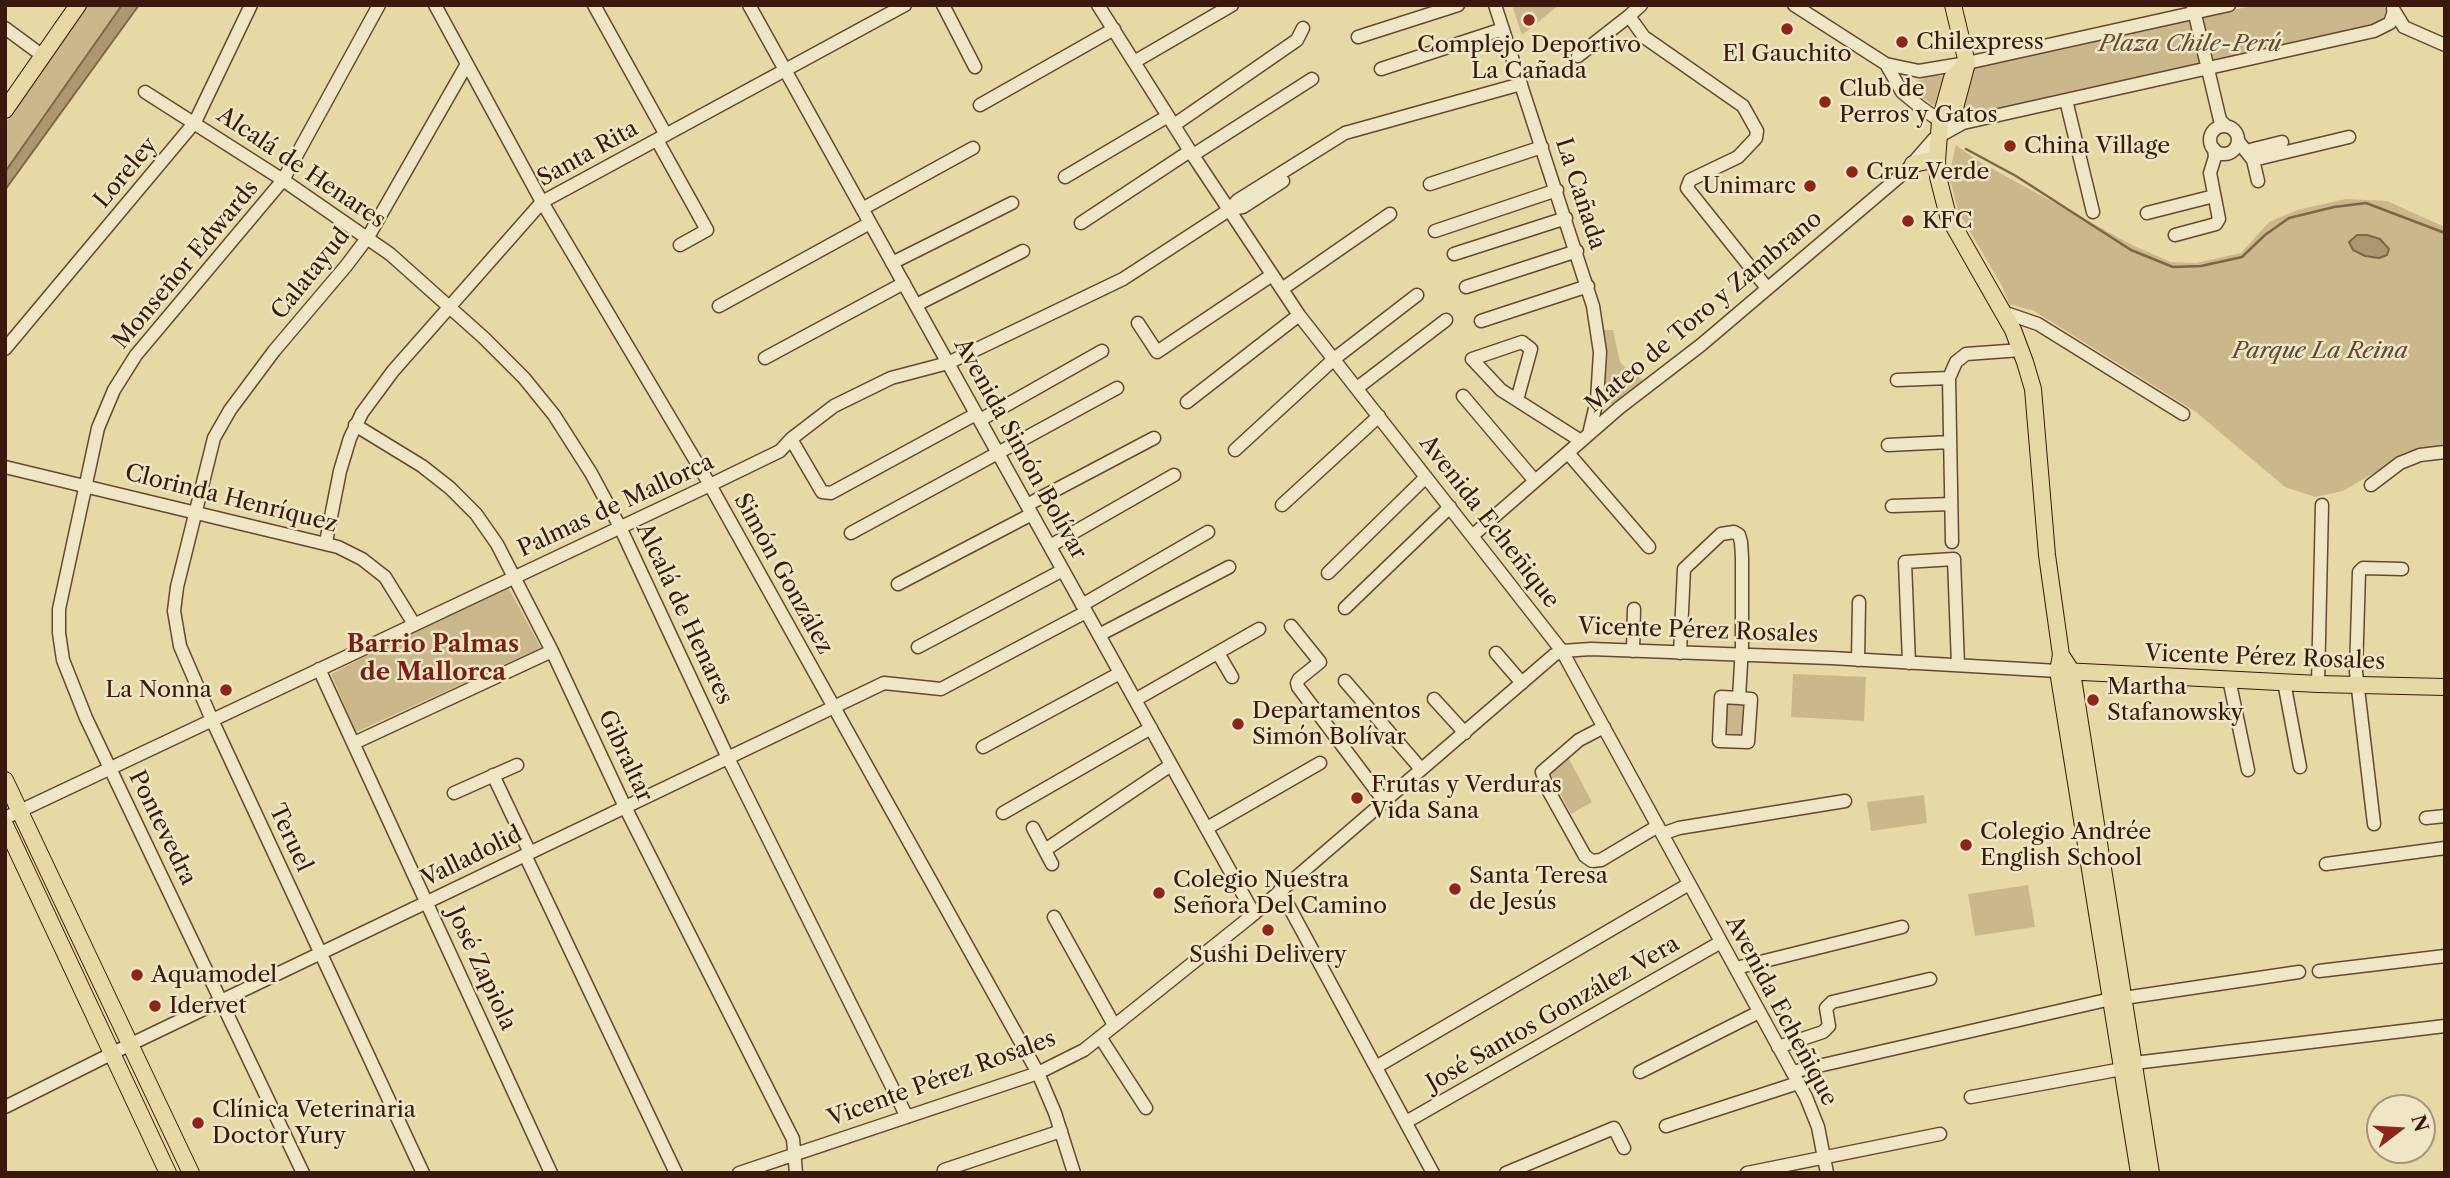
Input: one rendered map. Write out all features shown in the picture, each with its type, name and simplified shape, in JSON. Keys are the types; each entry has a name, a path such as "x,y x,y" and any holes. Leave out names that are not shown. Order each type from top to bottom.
{"main road":[{"path":"5,110 78,5"},
{"path":"1952,5 1967,63 1952,78 1947,178 1955,212 1976,264"},
{"path":"1949,126 1937,167 1943,202 1948,216 2021,349 2036,404 2047,555 2128,1066 2151,1173"},
{"path":"1913,164 1928,161 1937,167"},
{"name":"Vicente Pérez Rosales","path":"2064,666 2318,684 2445,687"},
{"path":"5,780 13,814 191,1173"},
{"path":"5,825 168,1173"},
{"path":"2128,1066 2138,1173"}],"street":[{"name":"Loreley","path":"5,349 195,122 251,5"},
{"name":"Monseñor Edwards","path":"84,485 98,428 114,390 136,355 283,180 379,5"},
{"name":"Simón González","path":"435,5 542,202 710,485 1038,1073 1074,1173"},
{"path":"594,5 707,230 680,246"},
{"name":"Avenida Simón Bolívar","path":"749,5 1254,914"},
{"name":"Santa Rita","path":"326,542 340,471 355,425 380,386 542,202 905,5"},
{"path":"943,5 975,68"},
{"name":"Avenida Echeñique","path":"1098,5 1191,153 1300,315 1562,651 1795,1078 1812,1112 1827,1173"},
{"path":"1132,59 1215,5"},
{"path":"1132,59 1232,5"},
{"path":"1358,37 1458,5"},
{"name":"La Cañada","path":"1495,5 1588,286 1600,352 1597,400 1585,438"},
{"path":"1578,56 1641,5"},
{"path":"1794,5 1886,64 1919,71 1967,63 2193,9 2229,5"},
{"path":"1886,64 1902,92 1949,126 2374,31 2390,23 2393,8"},
{"path":"2393,8 2404,27 2444,44"},
{"path":"2193,9 2221,124 2234,131 2258,181"},
{"path":"1629,16 1644,37 1743,106 1757,131 1756,138 1738,157 1690,180 1687,188 1767,288"},
{"path":"1065,177 1171,120 1297,40 1303,28"},
{"path":"5,29 43,56"},
{"path":"980,105 1114,29"},
{"path":"1381,69 1503,29"},
{"path":"2374,31 2420,36"},
{"name":"Calatayud","path":"196,511 214,438 230,410 274,351 346,267 368,237 467,64"},
{"path":"1902,92 1919,71"},
{"path":"1081,223 1312,79"},
{"name":"Palmas de Mallorca","path":"13,814 780,451 791,439 834,406 891,378 948,363 1123,279 1229,210 1243,207 1362,128 1521,84"},
{"name":"Alcalá de Henares","path":"145,92 195,122 368,237 451,307 524,378 554,415 586,464 620,527 728,758 906,1117"},
{"path":"2066,100 2093,212"},
{"path":"2175,235 2216,224 2219,219 2210,173 2217,153 2210,137 2221,124"},
{"name":"Mateo de Toro y Zambrano","path":"1472,536 1606,419 1701,345 1913,164 1949,126"},
{"path":"2243,150 2349,137"},
{"path":"2217,153 2283,142"},
{"path":"862,209 973,148"},
{"path":"1430,184 1542,148"},
{"path":"1435,231 1557,190"},
{"path":"2147,213 2214,196"},
{"path":"892,263 1012,203"},
{"path":"1282,289 1390,214"},
{"path":"1454,254 1566,218"},
{"path":"719,306 870,223"},
{"path":"916,305 1023,251"},
{"path":"1466,287 1577,251"},
{"path":"1138,323 1157,352 1272,275"},
{"path":"765,358 904,283"},
{"path":"1481,321 1588,286"},
{"path":"1236,450 1334,359 1417,295"},
{"path":"2003,312 2038,324 2183,414"},
{"path":"1188,402 1300,315"},
{"path":"1357,388 1446,320"},
{"path":"1517,400 1531,349 1522,342 1472,359 1500,390 1517,400 1585,438"},
{"path":"1952,542 1949,378 1956,362 1966,354 2021,349"},
{"path":"791,439 822,492 831,494 1102,351"},
{"path":"1896,380 1949,378"},
{"path":"851,533 1117,388"},
{"path":"1463,396 1535,481"},
{"name":"La Cañada","path":"1597,400 1606,419"},
{"path":"1282,505 1379,416"},
{"name":"Gibraltar","path":"355,425 422,466 457,494 487,529 552,651 625,807 793,1139 796,1173"},
{"path":"898,584 1154,438"},
{"path":"1888,445 1950,442"},
{"path":"2371,485 2400,463 2420,455 2445,452"},
{"path":"1568,453 1649,547"},
{"name":"Clorinda Henríquez","path":"5,467 326,542 362,559 385,577 414,625"},
{"path":"1050,546 1174,475"},
{"path":"1328,572 1426,477"},
{"name":"Pontevedra","path":"84,485 60,597 59,633 67,673 303,1173"},
{"path":"1892,506 1951,504"},
{"path":"2318,684 2322,505"},
{"path":"1345,608 1450,507"},
{"name":"Teruel","path":"196,511 177,587 174,623 180,646 423,1173"},
{"name":"Valladolid","path":"5,1107 884,683 941,689 1084,608 1209,532"},
{"path":"1680,653 1684,569 1711,542 1727,532 1734,532 1739,535 1741,542 1739,698"},
{"path":"1909,663 1905,562 1954,559 1958,665"},
{"path":"1099,635 1229,567"},
{"path":"2374,824 2356,672 2359,572 2364,568 2402,569"},
{"path":"918,647 1063,570"},
{"path":"1858,660 1859,602"},
{"path":"1633,651 1634,609"},
{"path":"1291,626 1320,662 1299,679 1298,687 1384,801"},
{"path":"1135,700 1259,629"},
{"name":"Vicente Pérez Rosales","path":"739,1173 1038,1073 1084,1050 1254,914 1562,651 1591,649 1958,665 2064,666"},
{"path":"354,743 552,651"},
{"path":"1218,653 1232,677"},
{"path":"1496,653 1522,683"},
{"name":"José Zapiola","path":"319,669 551,1173"},
{"path":"983,747 1121,673"},
{"path":"2230,679 2248,770"},
{"path":"1345,681 1421,769"},
{"path":"2284,682 2300,767"},
{"path":"1434,699 1465,733"},
{"path":"1604,727 1579,740 1542,772 1547,788 1585,856 1592,861 1601,860 1660,830 1844,801"},
{"path":"1003,813 1151,728"},
{"path":"1207,828 1320,763"},
{"path":"454,793 517,765"},
{"path":"1045,850 1171,765"},
{"path":"493,775 527,854 676,1173"},
{"path":"2426,818 2445,816"},
{"path":"1033,828 1052,864"},
{"path":"2326,864 2445,848"},
{"path":"1376,1067 1689,884"},
{"path":"1280,890 1433,1173"},
{"path":"1054,917 1114,1025"},
{"path":"1735,968 1902,927"},
{"name":"José Santos González Vera","path":"1406,1122 1721,942"},
{"path":"2319,971 2445,956"},
{"path":"1666,1126 1795,1078 2117,999 2299,972"},
{"path":"1778,1047 1824,1032 1829,1026 1826,1008 1832,1002 1930,979"},
{"path":"1640,1072 1759,1012"},
{"path":"1971,1097 2128,1066 2445,1026"},
{"path":"1100,1037 1146,1108"},
{"path":"1506,1173 1614,1128 1624,1149"},
{"path":"944,1170 1061,1131"},
{"path":"1747,1173 1940,1134"}],"green space":[{"path":"86,5 122,5 5,172 5,124"},
{"name":"Complejo Deportivo La Cañada","path":"1512,5 1559,5 1522,35"},
{"name":"Plaza Chile-Perú","path":"2256,5 2384,5 2388,19 2382,25 1961,118 1956,115 1970,70 1975,67"},
{"path":"1930,76 1946,76 1934,106 1914,91 1917,81"},
{"name":"Parque La Reina","path":"1956,145 1978,161 2132,245 2171,262 2196,263 2241,253 2269,222 2297,210 2346,199 2387,201 2445,227 2445,449 2413,450 2343,491 2315,497 2285,487 2196,412 2034,311 2009,304 2002,286 1958,211 1949,175"},
{"path":"1604,330 1613,330 1620,362 1643,381 1613,404 1606,401 1601,394 1606,363"},
{"path":"508,587 541,648 356,732 331,674"},
{"path":"1793,674 1866,677 1864,721 1791,717"},
{"path":"1726,703 1746,704 1745,738 1725,737"},
{"path":"1569,759 1592,802 1571,814 1550,774 1552,768"},
{"path":"1924,795 1927,823 1871,831 1867,802"},
{"path":"2028,885 2035,927 1975,936 1968,894"}],"shaded area":[{"path":"122,5 139,5 5,190 5,172"},
{"path":"2357,235 2380,239 2389,249 2387,255 2379,258 2365,256 2353,250 2349,242"}],"waterway":[{"path":"1966,149 2016,176 2131,250 2173,267 2201,266 2242,257 2265,235 2289,218 2334,207 2366,203 2445,233"}],"place":[{"name":"Complejo Deportivo La Cañada","path":"1529,20"},
{"name":"El Gauchito","path":"1787,29"},
{"name":"Chilexpress","path":"1902,42"},
{"name":"Club de Perros y Gatos","path":"1825,102"},
{"name":"China Village","path":"2010,146"},
{"name":"Cruz Verde","path":"1852,172"},
{"name":"Unimarc","path":"1810,186"},
{"name":"KFC","path":"1908,221"},
{"name":"La Nonna","path":"226,690"},
{"name":"Martha Stafanowsky","path":"2093,700"},
{"name":"Departamentos Simón Bolívar","path":"1238,724"},
{"name":"Frutas y Verduras Vida Sana","path":"1357,798"},
{"name":"Colegio Andrée English School","path":"1966,845"},
{"name":"Santa Teresa de Jesús","path":"1455,889"},
{"name":"Colegio Nuestra Señora Del Camino","path":"1159,893"},
{"name":"Sushi Delivery","path":"1268,930"},
{"name":"Aquamodel","path":"137,975"},
{"name":"Idervet","path":"155,1006"},
{"name":"Clínica Veterinaria Doctor Yury","path":"198,1123"}],"district":[{"name":"Barrio Palmas de Mallorca","path":"433,659"}]}
